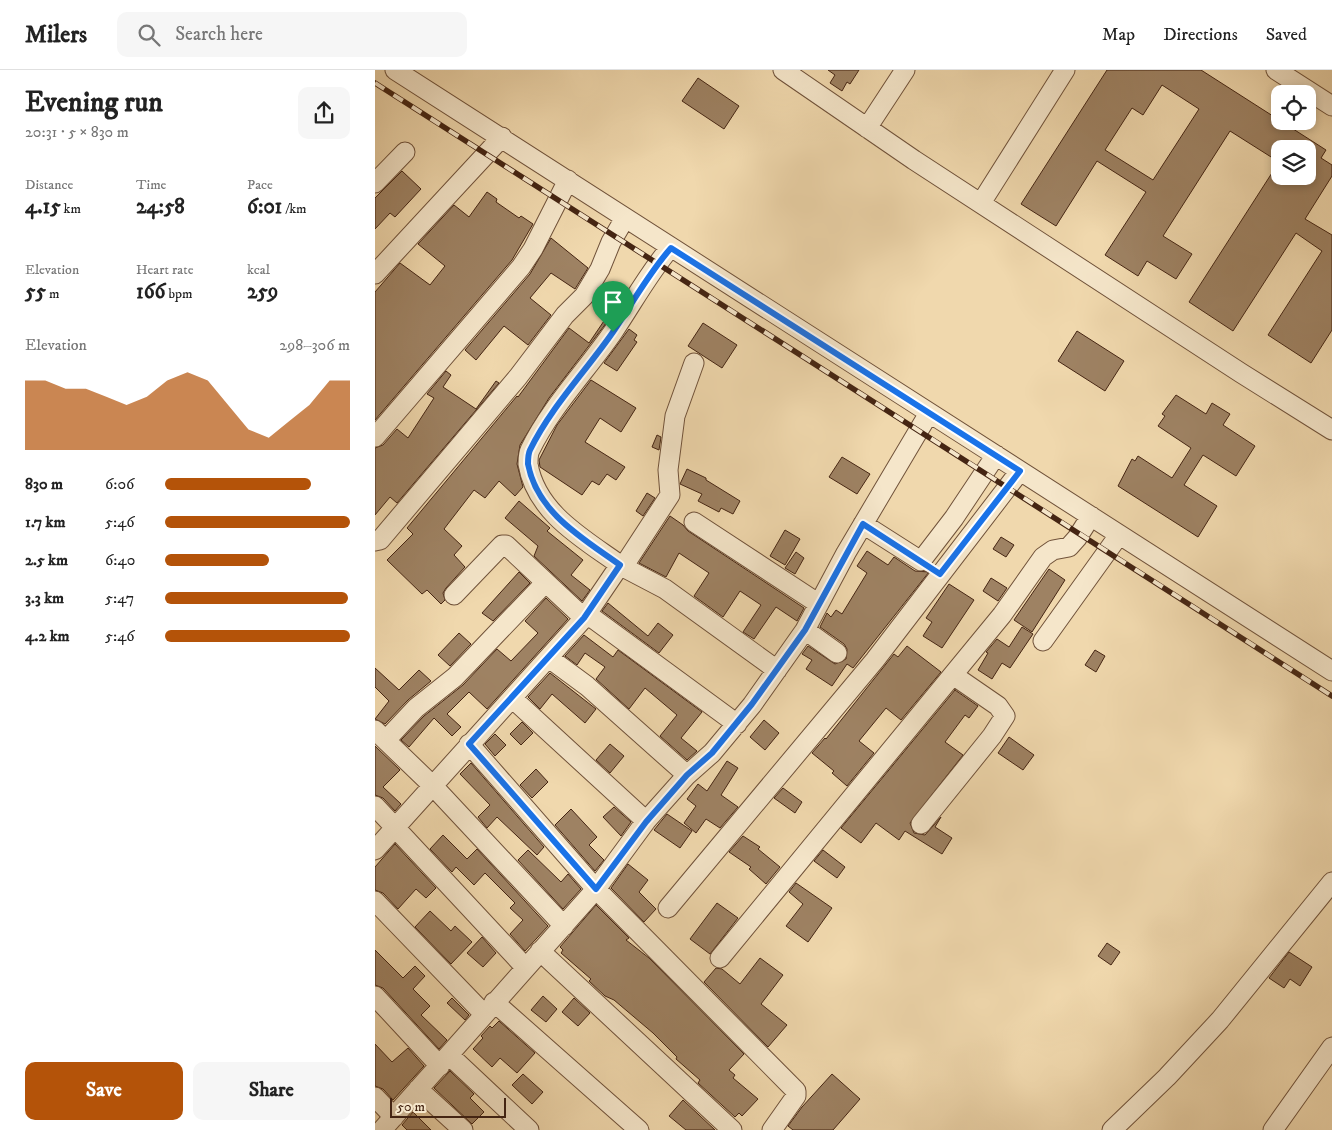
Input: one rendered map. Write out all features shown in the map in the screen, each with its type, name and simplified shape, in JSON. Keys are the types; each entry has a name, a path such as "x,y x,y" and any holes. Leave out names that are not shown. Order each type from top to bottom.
{"street":[{"path":"395,70 1332,671"},
{"path":"783,70 981,203 1241,373 1332,430"},
{"path":"867,128 905,70"},
{"path":"981,203 1065,70"},
{"path":"1276,70 1332,106"},
{"path":"375,274 502,138"},
{"path":"375,183 405,152"},
{"path":"375,438 521,266 533,249 568,180"},
{"path":"375,540 380,540 386,533 518,377 565,315 584,296 600,269 611,242 625,218"},
{"path":"671,248 653,269 613,332 573,385 529,451 529,465 538,491 558,519 621,566 665,589 777,670"},
{"path":"375,850 586,616 670,495 668,470 675,416 694,363"},
{"path":"375,1097 390,1125 418,1089 596,889 646,822 687,775 712,753 737,724 805,630 863,524 929,413"},
{"path":"921,561 954,518 996,455"},
{"path":"668,908 875,660 1020,471"},
{"path":"720,958 1002,615 1043,557 1053,550 1069,546 1077,538 1091,516"},
{"path":"694,522 819,604"},
{"path":"863,524 940,574"},
{"path":"1043,642 1119,535"},
{"path":"454,595 502,544 510,547 545,583 586,616 737,724"},
{"path":"545,583 455,677 380,735 433,786 564,926"},
{"path":"805,630 837,653"},
{"path":"549,658 587,686 687,775"},
{"path":"921,824 992,736 1005,716 998,706 953,675"},
{"path":"511,698 646,822"},
{"path":"469,744 596,889 796,1091 796,1096 772,1130"},
{"path":"375,806 525,967"},
{"path":"1112,1130 1167,1078 1221,1020 1332,882"},
{"path":"375,901 489,1008 639,1130"},
{"path":"540,951 732,1130"},
{"path":"375,996 444,1060 529,1130"},
{"path":"1273,1130 1332,1047"},
{"path":"418,1089 463,1130"}],"building":[{"path":"828,70 859,70 850,84 847,82 842,91 830,83 835,75"},
{"path":"1107,70 1201,70 1271,115 1271,130 1295,130 1310,140 1271,140 1271,157 1230,131 1163,236 1192,254 1176,279 1147,261 1138,276 1105,255 1146,192 1097,161 1056,226 1021,204","holes":["1162,85 1199,109 1153,180 1105,150 1132,108 1143,115"]},
{"path":"698,78 739,106 724,129 682,101"},
{"path":"1316,144 1326,150 1321,158 1332,165 1332,176 1305,219 1332,235 1332,330 1311,363 1268,335 1322,251 1296,233 1233,331 1189,302 1271,174 1271,185 1316,185"},
{"path":"402,171 421,189 395,217 390,213 375,229 375,198"},
{"path":"487,192 497,199 496,202 519,218 521,216 533,224 512,260 375,420 375,292 400,263 430,285 445,266 418,244 454,205 469,217"},
{"path":"551,238 588,268 575,289 551,273 530,298 551,315 528,345 504,326 476,360 465,350 530,274"},
{"path":"608,315 610,317 604,326 549,398 520,445 517,464 523,487 515,496 499,481 485,498 474,490 444,529 462,546 454,555 465,567 446,588 443,593 445,600 441,604 427,590 422,594 387,560 413,534 407,528 518,397 569,328 589,343"},
{"path":"703,323 737,345 722,368 688,346"},
{"path":"629,329 637,335 634,340 637,342 617,371 604,363"},
{"path":"1077,331 1124,361 1105,391 1058,361"},
{"path":"446,371 451,375 443,387 476,409 496,381 499,383 397,503 390,497 375,515 375,448 383,445 397,429 408,438 434,398 427,394"},
{"path":"591,380 636,408 621,432 600,418 585,442 625,467 616,480 607,474 599,485 592,481 582,495 540,467 539,460 557,425"},
{"path":"1176,395 1206,414 1212,403 1230,414 1223,425 1255,446 1236,476 1203,455 1184,485 1217,506 1198,537 1118,486 1132,459 1135,461 1138,456 1172,478 1191,448 1158,426 1165,416 1162,414"},
{"path":"657,435 661,437 659,450 652,447"},
{"path":"842,457 870,474 857,494 829,477"},
{"path":"687,469 706,478 706,480 740,501 733,514 721,508 719,512 698,501 702,494 680,484"},
{"path":"647,493 655,498 643,516 636,511"},
{"path":"519,501 550,528 547,531 583,560 571,575 590,590 582,601 534,556 538,546 505,518"},
{"path":"670,516 688,531 804,608 797,621 776,607 754,639 743,632 761,605 740,591 723,617 694,596 709,573 679,553 666,577 639,563"},
{"path":"785,530 800,539 785,565 770,556"},
{"path":"1001,537 1014,545 1006,557 993,549"},
{"path":"867,551 888,565 894,557 915,571 929,572 853,668 847,664 832,686 806,669 812,660 802,654 808,646 835,664 846,659 847,649 844,644 820,627 827,613 831,617 836,610 842,614 867,573 857,566"},
{"path":"796,552 804,558 795,574 785,568"},
{"path":"1049,569 1065,580 1032,632 1014,620"},
{"path":"519,572 530,583 493,621 482,613"},
{"path":"991,578 1007,588 998,601 983,591"},
{"path":"949,584 974,600 942,648 923,636 932,622 926,618"},
{"path":"546,598 568,619 487,709 469,692 447,714 461,727 452,736 434,718 409,747 401,740 424,716 463,685 497,649 511,661 538,633 525,621"},
{"path":"608,603 648,636 658,623 673,635 659,653 602,611"},
{"path":"1022,627 1033,634 1010,668 1002,663 992,679 978,670 988,653 986,652 997,639 1009,647"},
{"path":"459,633 471,644 450,666 438,655"},
{"path":"584,635 613,657 618,650 702,712 681,738 697,751 687,760 660,736 677,715 645,688 629,709 596,679 605,667 585,653 577,665 565,656"},
{"path":"907,646 941,672 901,720 886,708 859,741 874,753 847,786 832,773 834,771 812,753 826,739 894,654 898,657"},
{"path":"1095,650 1105,656 1096,672 1085,665"},
{"path":"375,668 399,690 419,670 431,681 408,700 385,724 375,719 389,701 375,687"},
{"path":"550,673 596,709 585,723 552,694 540,709 528,697"},
{"path":"955,690 978,706 969,718 965,715 945,742 963,755 910,823 914,833 925,835 941,817 935,827 952,838 942,854 905,831 899,840 876,823 861,843 841,828"},
{"path":"764,720 779,733 765,750 750,737"},
{"path":"522,722 533,733 521,745 510,734"},
{"path":"495,734 506,745 495,756 485,744"},
{"path":"1009,737 1034,755 1023,770 998,753"},
{"path":"610,744 624,756 610,773 596,760"},
{"path":"375,746 400,770 383,787 401,804 395,811 383,798 375,795"},
{"path":"727,761 738,768 721,795 738,807 720,828 706,819 696,833 684,823 696,806 687,799 698,784 707,791"},
{"path":"471,763 544,847 537,855 497,817 487,828 478,817 490,805 460,774"},
{"path":"536,769 548,782 532,798 520,785"},
{"path":"783,788 802,802 795,813 774,798"},
{"path":"614,807 631,822 621,836 603,817"},
{"path":"571,809 597,837 589,845 604,860 595,871 555,825"},
{"path":"667,814 692,831 680,848 654,830"},
{"path":"443,835 467,859 477,849 548,926 525,951 510,934 523,920 510,908 515,903 485,873 474,885 456,867 452,872 430,849"},
{"path":"743,836 760,847 758,849 780,867 766,884 749,869 751,867 729,852"},
{"path":"395,844 436,888 426,898 416,889 398,909 383,893 375,890 375,867"},
{"path":"528,850 561,882 568,874 581,889 563,909 518,860"},
{"path":"823,850 845,867 837,878 814,861"},
{"path":"628,864 648,880 639,892 656,909 644,922 611,888"},
{"path":"796,883 832,908 808,942 786,926 803,904 789,892"},
{"path":"717,903 738,918 710,954 690,939"},
{"path":"596,905 629,938 626,940 649,958 744,1054 729,1070 735,1075 733,1078 758,1099 742,1116 739,1113 735,1117 698,1083 700,1080 676,1059 677,1057 653,1033 614,1000 605,996 589,981 591,979 561,953 563,950 560,947"},
{"path":"430,911 451,931 455,926 472,942 451,964 415,927"},
{"path":"482,937 496,953 483,967 467,953"},
{"path":"1107,943 1120,952 1111,965 1098,956"},
{"path":"375,950 403,978 415,966 425,976 413,989 430,1006 421,1015 447,1040 439,1049 383,988 375,985"},
{"path":"1289,952 1312,967 1300,986 1290,979 1284,988 1269,978"},
{"path":"760,958 783,975 761,1004 787,1025 768,1047 704,982 716,968 722,969 740,984"},
{"path":"543,996 557,1009 546,1022 531,1010"},
{"path":"452,998 469,1015 465,1020 447,1003"},
{"path":"574,998 590,1013 578,1026 562,1012"},
{"path":"499,1021 535,1053 517,1073 500,1058 492,1067 473,1049 483,1038 481,1036 490,1026 492,1028"},
{"path":"375,1044 392,1062 408,1048 424,1066 393,1100 383,1089 375,1086"},
{"path":"450,1071 474,1094 470,1098 484,1112 472,1124 434,1088"},
{"path":"523,1074 543,1092 532,1104 512,1085"},
{"path":"832,1074 860,1099 833,1130 793,1130 788,1126 802,1107"},
{"path":"683,1100 715,1130 686,1130 669,1116"},
{"path":"413,1112 431,1130 407,1130 402,1125"}],"railway":[{"path":"375,83 1332,696"}],"route":[{"path":"671,248 1020,471 1008,490 974,528 940,574 863,524 805,630 791,651 752,704 712,753 687,775 646,822 596,889 469,744 584,618 620,565 558,519 538,491 528,459 529,451 550,419 613,332 657,263 671,248"}]}
